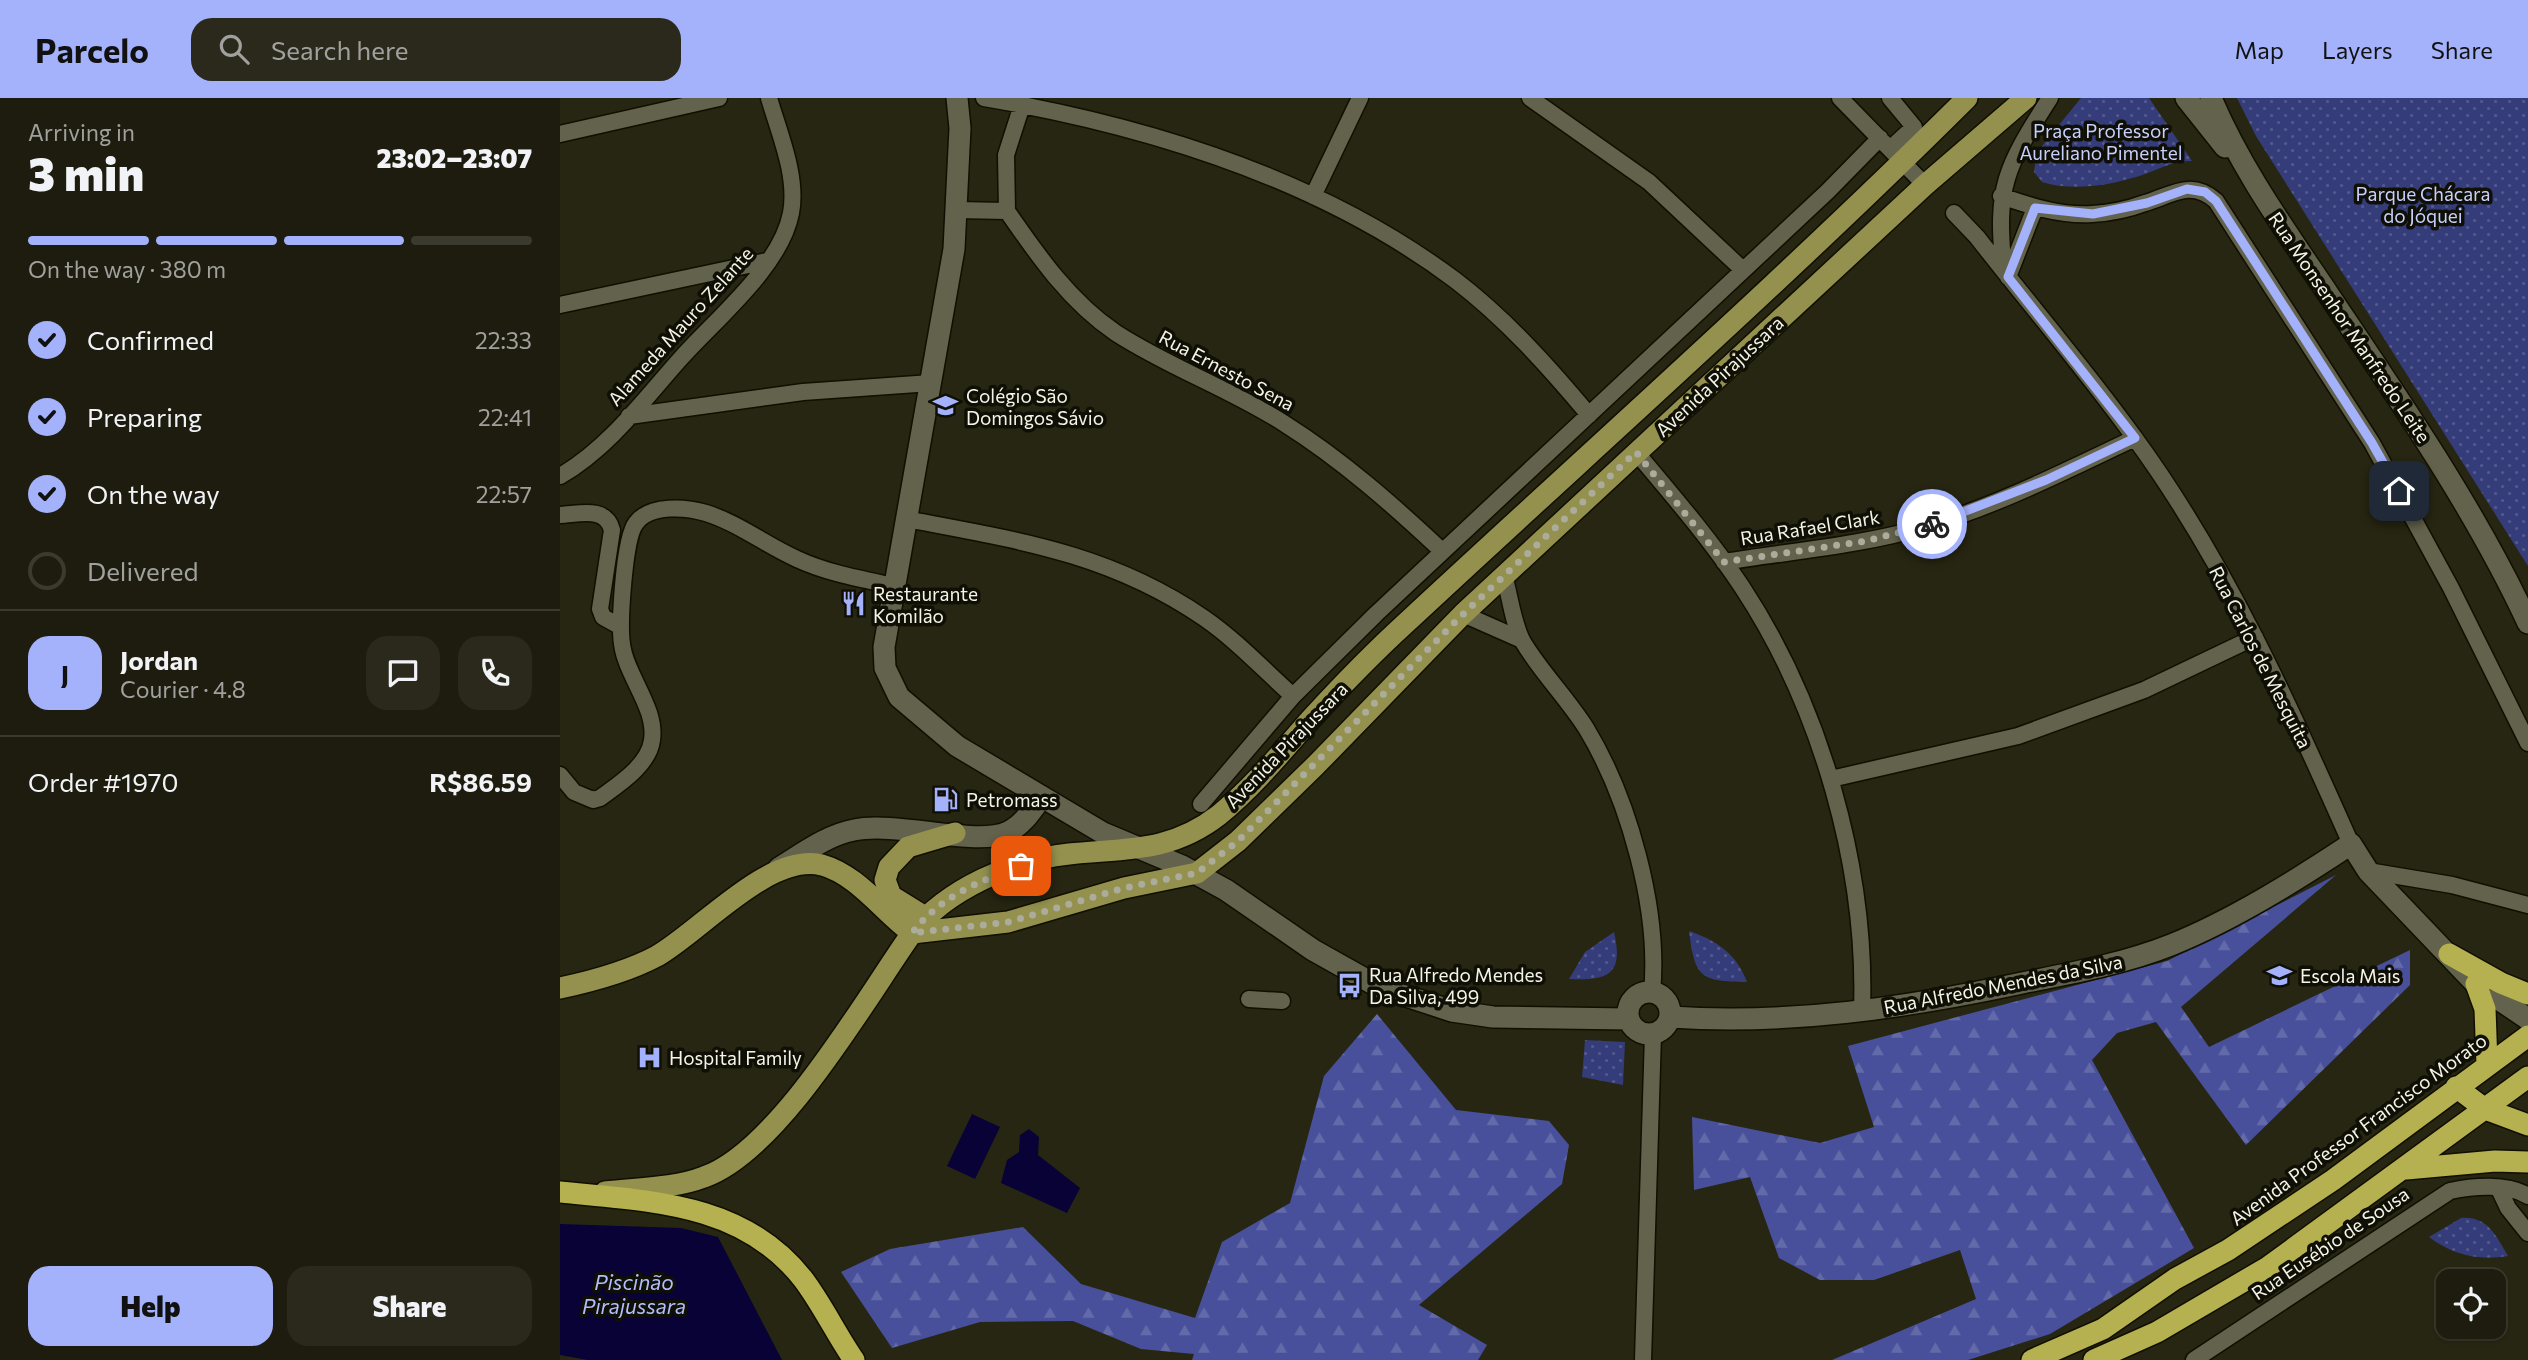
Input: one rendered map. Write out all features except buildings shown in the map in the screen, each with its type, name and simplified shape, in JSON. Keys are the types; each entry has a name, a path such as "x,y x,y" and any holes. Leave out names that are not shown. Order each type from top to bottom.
{"highway":[{"path":"2449,954 2501,983 2528,994"},
{"path":"2476,984 2485,1009 2487,1064"},
{"name":"Avenida Professor Francisco Morato","path":"2032,1360 2103,1329 2175,1279 2228,1250 2333,1180 2528,1036"},
{"path":"2094,1360 2157,1332 2268,1267 2528,1077"},
{"path":"2456,1087 2485,1109 2528,1125"},
{"path":"2404,1169 2495,1161 2528,1162"},
{"path":"560,1192 689,1207 719,1216 753,1234 776,1251 803,1280 855,1360"}],"main road":[{"name":"Avenida Pirajussara","path":"918,925 964,889 1021,866 1070,854 1144,849 1186,835 1216,817 1245,792 1379,648 1891,150 1967,98"},
{"name":"Avenida Pirajussara","path":"918,925 1009,922 1124,888 1197,873 1315,766 1504,575 1924,185 2026,98"},
{"path":"918,925 891,896 885,880 888,867 908,847 955,833"},
{"path":"560,988 629,969 656,956 679,942 768,874 808,864 832,869 918,925"},
{"path":"582,1194 682,1184 706,1177 738,1158 777,1121 823,1062 918,925"}],"street":[{"path":"560,134 719,98"},
{"name":"Alameda Mauro Zelante","path":"560,476 597,449 740,296 767,261 785,231 791,212 792,190 769,98"},
{"path":"957,98 960,128 948,293 884,647 886,668 899,697 957,746 1041,798 1103,833 1197,873 1343,968 1379,987 1420,1002 1493,1017 1629,1019"},
{"path":"984,98 1022,105 1178,146 1313,196 1376,229 1456,281 1545,362 1589,415"},
{"path":"1313,196 1360,98"},
{"path":"1530,98 1649,182 1742,270"},
{"path":"1840,98 1924,185"},
{"path":"1890,98 1914,127 1891,150"},
{"path":"2006,274 1999,215 2001,196 2008,171 2050,98"},
{"name":"Rua Monsenhor Manfredo Leite","path":"2186,98 2252,178"},
{"name":"Rua Monsenhor Manfredo Leite","path":"2211,98 2225,130 2252,178 2430,446 2528,623"},
{"path":"956,210 1007,211 1006,155 1022,105"},
{"name":"Avenida Pirajussara","path":"1201,804 1293,696 1442,551 1742,270 1891,150"},
{"path":"2001,196 2035,208 2093,214 2147,203 2176,191 2205,192 2216,201 2372,443 2451,588 2528,743"},
{"path":"2006,274 2035,208"},
{"name":"Rua Ernesto Sena","path":"1007,211 1057,280 1114,332 1286,424 1392,504 1442,551"},
{"name":"Rua Carlos de Mesquita","path":"1954,214 2006,274 2135,438 2182,511 2255,637 2351,844 2368,871 2476,984 2528,1019"},
{"path":"560,305 767,261"},
{"path":"629,416 803,392 931,383"},
{"name":"Rua Rafael Clark","path":"1724,562 1866,541 1926,527 2046,480 2135,438"},
{"path":"1636,452 1724,562 1769,633 1818,743 1840,814 1854,892 1863,970 1862,1012"},
{"path":"560,775 574,792 593,800 622,781 649,752 652,743 652,721 625,659 621,627 624,584 634,526 640,518 660,511 683,509 708,514 806,563 894,586"},
{"path":"560,515 596,513 610,523 612,530 600,608 603,617 621,627"},
{"path":"906,519 1064,551 1147,584 1207,621 1293,696"},
{"path":"1504,575 1522,640 1587,730 1613,786 1648,894 1656,957 1651,993"},
{"path":"1463,614 1522,640"},
{"path":"1831,779 2018,736 2144,690 2255,637"},
{"path":"768,874 835,835 855,829 899,828 979,837 1009,832 1023,822 1041,798"},
{"name":"Rua Alfredo Mendes da Silva","path":"1670,1017 1777,1020 1862,1012 2003,987 2151,952 2171,945 2272,892 2351,844"},
{"path":"1217,856 1216,875 1226,890"},
{"path":"2368,871 2452,885 2528,905"},
{"path":"1651,993 1668,1004 1670,1017 1662,1030 1653,1034 1638,1031 1629,1019 1633,1000 1651,993"},
{"path":"1249,999 1282,1001"},
{"path":"1643,1360 1653,1034"},
{"name":"Rua Eusébio de Sousa","path":"2194,1360 2430,1201 2450,1191 2469,1187 2517,1191 2528,1196"},
{"path":"2499,1189 2508,1208 2528,1233"}],"green space":[{"name":"Praça Professor Aureliano Pimentel","path":"2081,98 2149,98 2192,161 2094,186 2067,187 2042,182 2034,172 2037,152"},
{"name":"Parque Chácara do Jóquei","path":"2237,98 2528,98 2528,566 2256,136"},
{"path":"2336,875 2181,1007 2209,1047 2410,950 2410,985 2246,1145 2156,1022 2117,1033 2092,1060 2194,1248 2050,1334 1968,1360 1832,1360 1976,1299 1960,1250 1874,1280 1820,1280 1779,1258 1750,1177 1694,1190 1692,1117 1820,1143 1874,1127 1848,1046 2167,961"},
{"path":"1689,931 1724,949 1738,963 1747,982 1719,980 1703,974 1694,959"},
{"path":"1614,932 1617,958 1610,972 1594,979 1569,979 1585,952"},
{"path":"1377,1014 1456,1110 1549,1121 1569,1145 1562,1184 1419,1305 1487,1345 1478,1360 1192,1360 1194,1354 1141,1349 1073,1321 980,1322 892,1348 841,1272 890,1249 1023,1227 1081,1284 1195,1318 1222,1242 1290,1203 1324,1076"},
{"path":"1585,1040 1625,1042 1623,1085 1582,1077"},
{"path":"2461,1218 2478,1220 2485,1224 2508,1256 2486,1258 2466,1255 2429,1237"}],"water":[{"path":"972,1114 1000,1127 975,1179 947,1166"},
{"path":"1029,1129 1039,1137 1038,1155 1080,1188 1067,1213 1001,1183 1007,1160 1019,1152 1020,1135"},
{"name":"Piscinão Pirajussara","path":"560,1224 681,1228 718,1237 782,1360 588,1360 560,1355"}],"way so far":[{"path":"1021,866 986,879 945,900 925,916 912,933 958,930 1009,922 1093,896 1197,873 1238,841 1459,618 1636,452 1702,531 1724,562 1866,541 1932,524"}],"place":[{"name":"Colégio São Domingos Sávio","path":"946,406"},
{"name":"Restaurante Komilão","path":"853,604"},
{"name":"Petromass","path":"946,799"},
{"name":"Escola Mais","path":"2280,975"},
{"name":"Rua Alfredo Mendes Da Silva, 499","path":"1349,985"},
{"name":"Hospital Family","path":"649,1057"}],"route":[{"path":"1932,524 2046,480 2135,438 2008,277 2035,208 2072,214 2093,214 2147,203 2187,189 2205,192 2216,201 2372,443 2399,491"}]}
